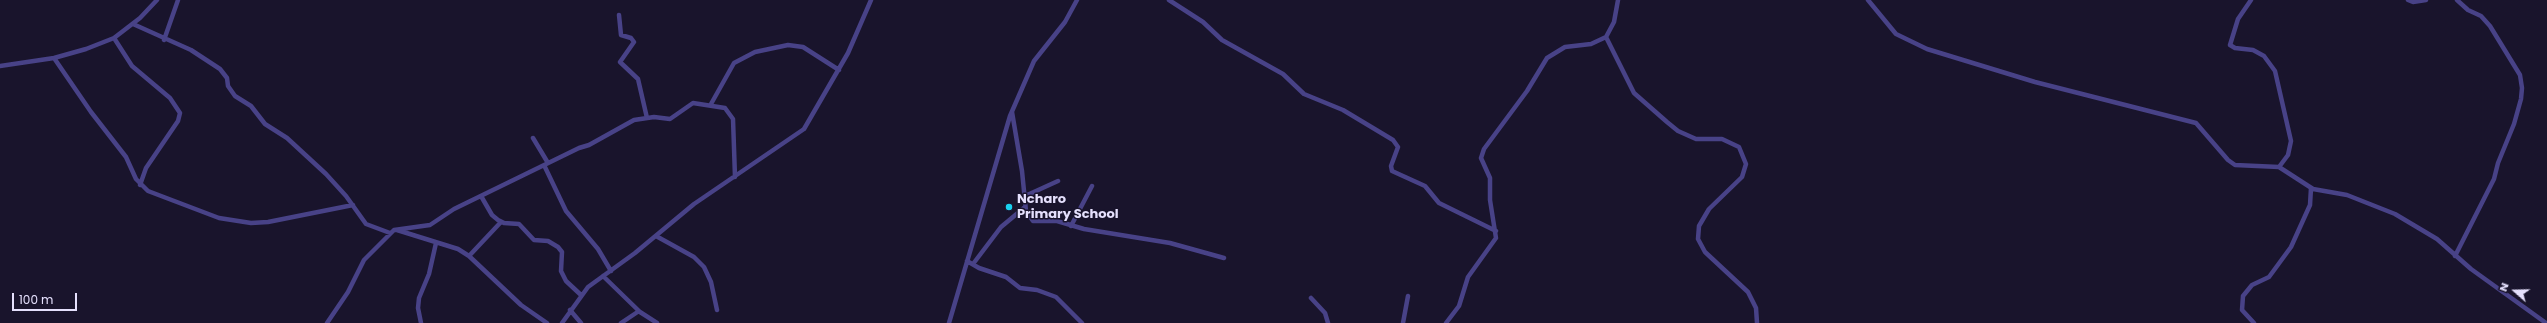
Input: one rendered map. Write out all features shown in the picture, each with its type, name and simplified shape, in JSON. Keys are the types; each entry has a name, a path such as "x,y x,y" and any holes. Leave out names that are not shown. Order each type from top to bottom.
{"street":[{"path":"0,61 2,66 54,58 86,49 114,38 133,24 157,0"},
{"path":"164,40 178,0"},
{"path":"562,323 581,295 603,276 656,236 694,204 804,129 839,70 871,0"},
{"path":"949,323 1012,112 1034,61 1065,22 1077,0"},
{"path":"1169,0 1203,22 1222,40 1283,74 1304,94 1343,110 1393,140 1398,147 1390,166 1392,171 1425,186 1439,203 1496,231"},
{"path":"1446,323 1459,306 1468,277 1496,238 1490,200 1490,178 1481,158 1484,149 1527,91 1547,58 1565,47 1591,44 1606,38 1614,22 1618,0"},
{"path":"1868,0 1896,34 1927,49 2035,82 2196,123 2231,162 2240,166 2279,167 2311,188 2347,195 2395,214 2437,239 2455,256 2546,323"},
{"path":"2251,0 2238,19 2230,44 2235,48 2254,50 2264,56 2274,71 2291,141 2288,155 2279,167"},
{"path":"2408,0 2413,2 2426,0"},
{"path":"2455,256 2494,179 2500,157 2514,124 2521,99 2522,88 2520,75 2490,26 2481,16 2468,10 2456,0"},
{"path":"619,15 621,35 631,38 634,42 620,62 638,79 647,118"},
{"path":"133,24 151,31 164,40 191,50 220,69 227,78 228,86 235,96 251,106 265,124 287,138 326,174 353,205 366,224 390,233"},
{"path":"114,38 132,66 170,98 180,113 178,121 146,168 140,185"},
{"path":"1606,38 1634,93 1667,122 1678,131 1696,139 1722,139 1739,147 1746,164 1742,176 1710,209 1699,226 1698,239 1705,252 1748,292 1756,308 1757,323"},
{"path":"711,104 734,63 755,52 788,45 803,47 839,70"},
{"path":"54,58 91,112 126,156 133,174 140,185 148,191 219,218 251,223 268,222 353,205"},
{"path":"326,323 348,292 364,260 390,233 396,230 430,225 481,196 589,145 634,120 647,118 670,119 690,104 711,104 725,108 730,112 733,119 735,177"},
{"path":"1012,112 1016,125 1025,196 1025,208 1028,217 1033,221 1057,221 1071,226 1170,243 1224,258"},
{"path":"532,138 546,164 566,211 598,249 611,271"},
{"path":"1025,196 1058,180"},
{"path":"1071,226 1092,186"},
{"path":"2254,323 2242,310 2243,296 2252,285 2269,276 2291,247 2310,205 2311,188"},
{"path":"481,196 492,215 501,222 519,224 534,240 548,241 558,247 562,252 561,271 566,280 581,295"},
{"path":"973,264 1001,227 1025,208"},
{"path":"469,256 501,222"},
{"path":"396,230 469,256 516,300 547,323"},
{"path":"656,236 694,257 704,267 712,282 717,310"},
{"path":"421,323 418,308 419,298 430,274 436,243"},
{"path":"967,261 1006,277 1020,288 1036,290 1056,297 1082,323"},
{"path":"603,276 639,311 657,323"},
{"path":"1403,323 1408,296"},
{"path":"1311,298 1325,313 1328,323"},
{"path":"570,310 581,323"},
{"path":"621,323 639,311"}],"place":[{"name":"Ncharo Primary School","path":"1009,207"}]}
